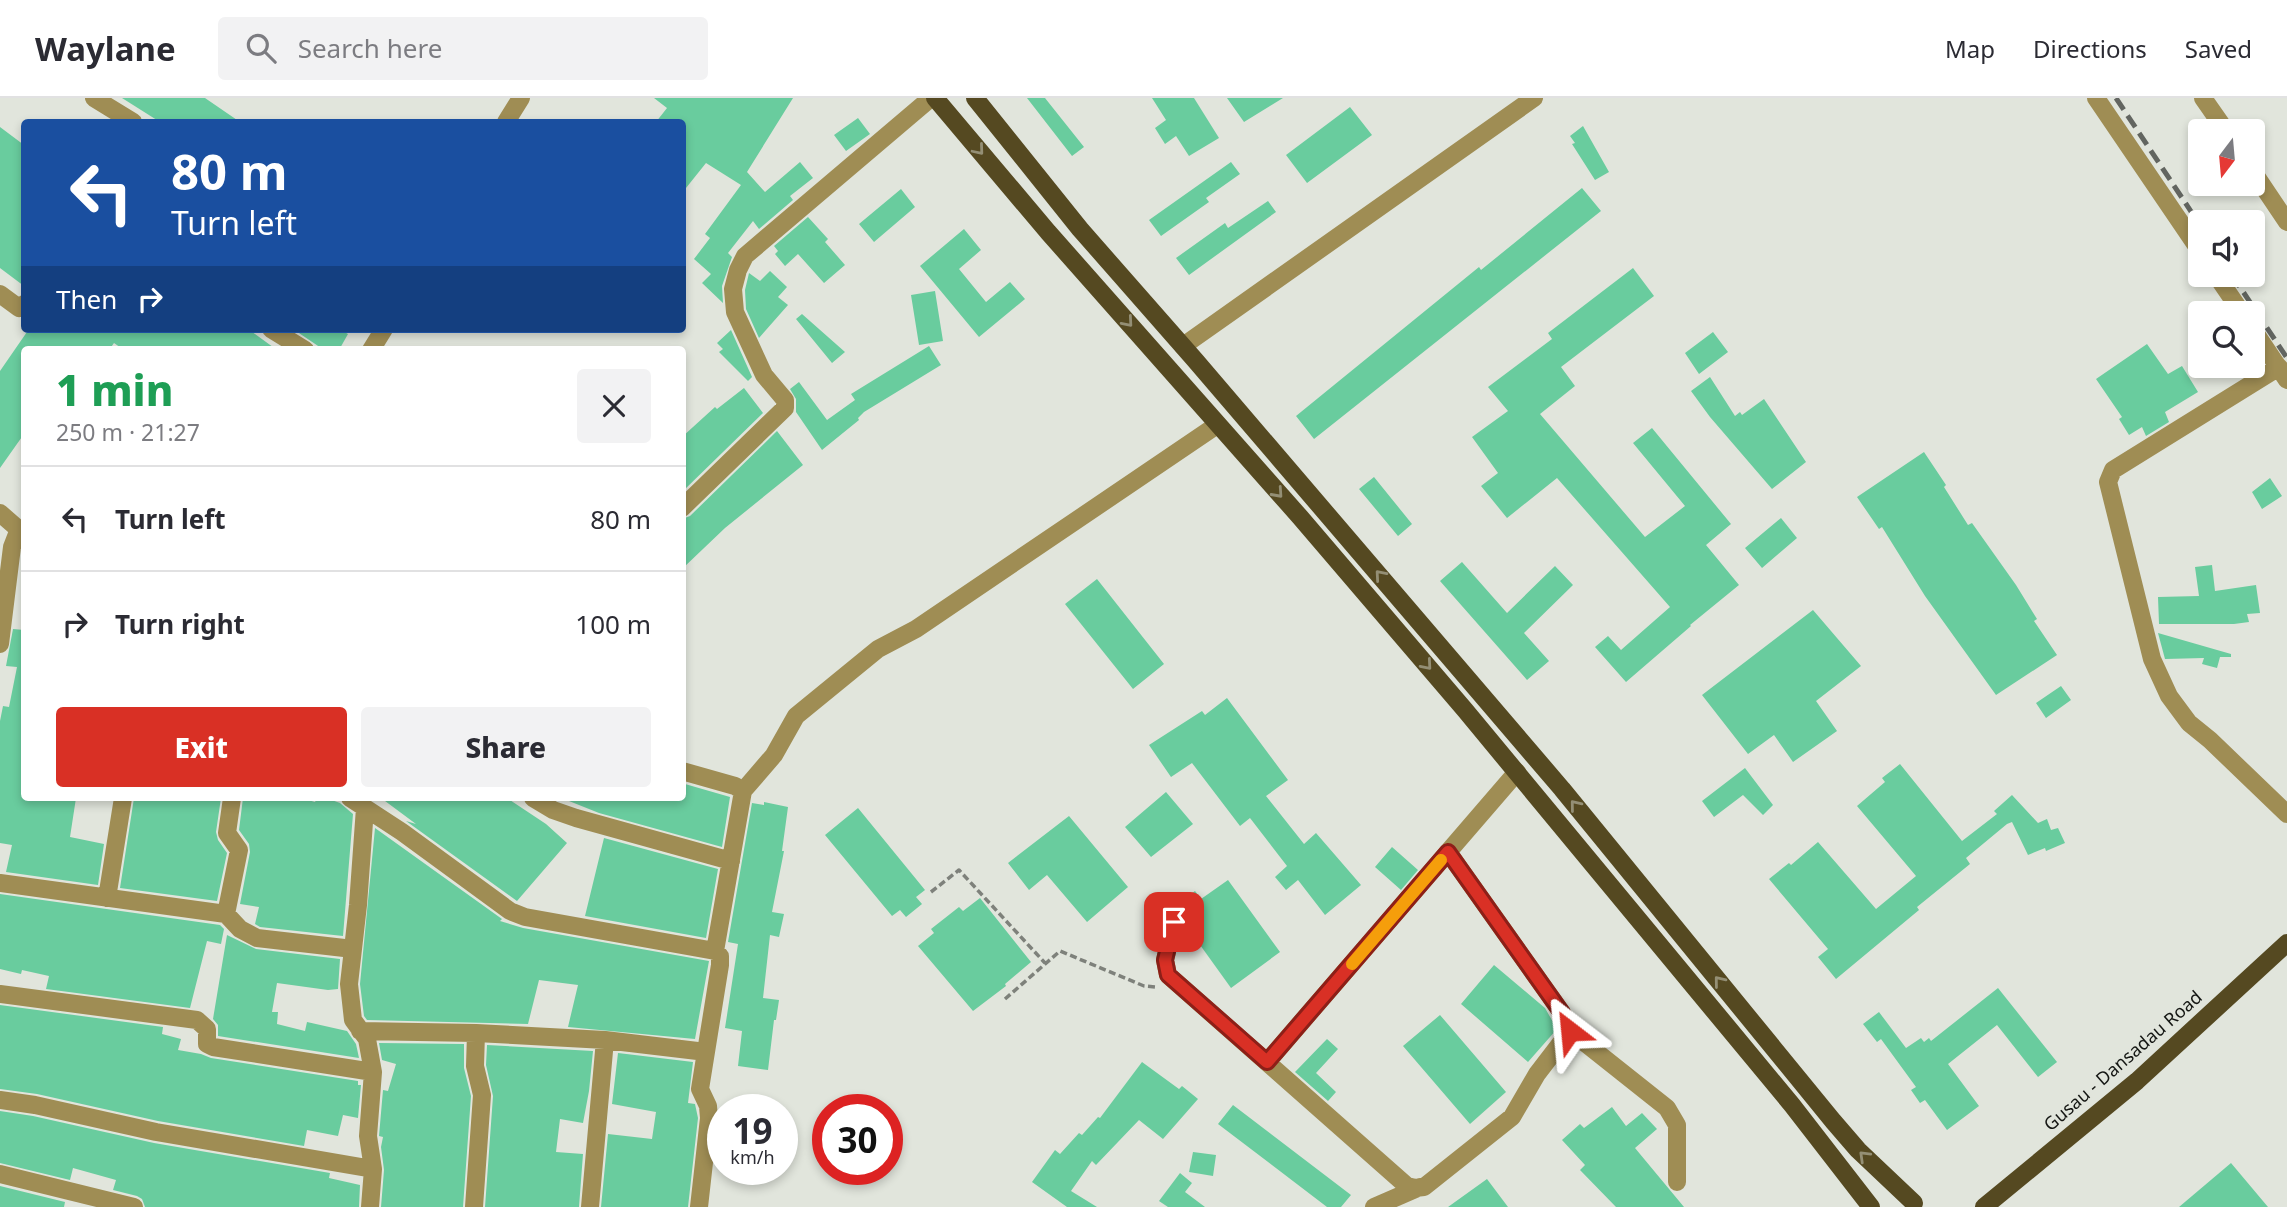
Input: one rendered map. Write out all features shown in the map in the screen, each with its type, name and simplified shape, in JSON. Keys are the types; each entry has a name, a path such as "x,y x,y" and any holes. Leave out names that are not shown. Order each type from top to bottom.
{"main road":[{"path":"933,98 1300,517 1517,772 1783,1094 1871,1207"},
{"path":"975,98 1080,229 1562,789 1833,1121 1912,1206"},
{"name":"Gusau - Dansadau Road","path":"1984,1207 2137,1081 2287,943"}],"street":[{"path":"94,98 128,119"},
{"path":"508,119 521,98"},
{"path":"686,504 785,408 785,400 764,375 735,312 733,289 738,270 746,256 933,98"},
{"path":"1183,346 1534,98"},
{"path":"2096,98 2188,233"},
{"path":"2203,98 2218,119"},
{"path":"2265,189 2287,222"},
{"path":"0,294 19,308 21,306"},
{"path":"277,333 299,346"},
{"path":"2265,347 2283,373 2113,470 2108,482 2152,659 2169,696 2189,723 2287,814"},
{"path":"715,951 743,791 775,755 796,716 878,649 916,629 1217,425"},
{"path":"0,513 21,531"},
{"path":"0,644 12,547 21,534"},
{"path":"686,772 743,791"},
{"path":"1267,1062 1517,772"},
{"path":"107,898 123,801"},
{"path":"226,914 239,850 227,833 232,801"},
{"path":"354,801 353,949 349,1001 353,1020 368,1039 373,1072 368,1136 373,1169 370,1207"},
{"path":"354,801 422,846 510,911 525,917 715,951 720,956 700,1088 708,1106 709,1118 699,1207"},
{"path":"538,801 576,818 731,861"},
{"path":"1448,852 1562,1013 1570,1031 1667,1108 1677,1125 1677,1182"},
{"path":"0,883 226,914 240,929 257,938 353,949"},
{"path":"1174,922 1165,960 1168,975 1407,1186 1420,1187"},
{"path":"0,994 197,1020 207,1029 207,1044 214,1047 373,1072"},
{"path":"360,1031 476,1033 605,1040 706,1052"},
{"path":"1374,1207 1424,1187 1512,1117 1537,1074 1570,1031"},
{"path":"474,1207 482,1095 475,1066 476,1033"},
{"path":"590,1207 605,1040"},
{"path":"0,1100 35,1105 156,1132 373,1169"},
{"path":"0,1174 134,1207"}],"path":[{"path":"931,892 959,870 1045,964"},
{"path":"1005,999 1060,951 1144,986 1185,990"}],"building":[{"path":"122,98 205,98 236,119 155,119"},
{"path":"654,98 793,98 747,172 765,192 800,162 813,178 790,196 793,200 759,229 753,221 728,253 732,257 722,286 723,303 702,283 711,274 694,259 710,238 705,234 741,185 706,163 686,188 686,119 658,119 667,108"},
{"path":"1027,98 1045,98 1084,147 1072,156"},
{"path":"1152,98 1194,98 1219,138 1189,156 1176,136 1165,144 1155,128 1166,120"},
{"path":"1227,98 1283,98 1244,122"},
{"path":"1350,107 1372,135 1307,183 1286,155"},
{"path":"858,118 870,134 846,151 834,135"},
{"path":"1583,126 1609,172 1595,180 1572,144 1575,143 1570,136"},
{"path":"0,127 21,143 21,284 0,268"},
{"path":"1231,162 1240,174 1206,198 1209,202 1161,236 1149,220"},
{"path":"1582,188 1601,211 1314,439 1296,416 1479,267 1481,270"},
{"path":"901,189 915,207 874,242 859,224"},
{"path":"1268,201 1276,212 1189,275 1176,258 1225,223 1228,228"},
{"path":"808,217 828,239 825,242 845,265 824,283 798,254 785,266 775,254 778,251 774,246"},
{"path":"964,229 981,250 959,269 986,302 1010,282 1025,299 979,337 920,266"},
{"path":"1633,268 1654,296 1561,367 1575,386 1540,414 1645,537 1685,506 1633,443 1652,428 1731,524 1706,545 1739,585 1626,682 1595,647 1608,636 1621,650 1670,607 1557,478 1507,518 1481,486 1498,473 1472,437 1508,411 1488,387 1552,339 1548,333"},
{"path":"770,271 787,287 778,297 788,305 759,338 746,309 745,290 749,273 760,281"},
{"path":"935,291 943,341 919,345 911,295"},
{"path":"802,314 845,352 832,363 796,319"},
{"path":"731,330 752,377 748,381 719,352 723,349 717,343"},
{"path":"1713,332 1728,352 1699,374 1685,353"},
{"path":"26,333 254,333 271,346 118,346 114,343 112,346 21,346 21,438 0,468 0,371"},
{"path":"299,333 348,334 341,346 318,346"},
{"path":"2147,344 2168,374 2182,366 2198,392 2165,412 2169,422 2146,436 2142,427 2129,435 2119,419 2122,417 2096,379"},
{"path":"929,346 941,365 864,412 859,420 822,450 796,412 796,399 790,389 799,382 827,420 855,400 851,394"},
{"path":"1710,377 1735,416 1740,412 1742,415 1764,399 1806,462 1772,489 1691,391"},
{"path":"744,388 763,413 686,488 686,433 715,407 717,409"},
{"path":"777,431 803,465 725,528 686,565 686,518"},
{"path":"1924,452 1968,525 1972,523 2016,585 2037,619 2034,621 2057,655 1996,695 1925,596 1882,527 1879,529 1857,497"},
{"path":"1374,477 1412,524 1398,536 1359,489"},
{"path":"2270,478 2282,496 2262,509 2252,492"},
{"path":"1781,518 1797,538 1762,568 1745,548"},
{"path":"1462,562 1507,613 1555,566 1573,585 1524,633 1549,661 1527,680 1440,581"},
{"path":"2212,565 2215,591 2256,585 2260,613 2247,614 2249,622 2234,624 2159,624 2158,597 2199,596 2195,567"},
{"path":"1097,579 1164,664 1133,689 1065,604"},
{"path":"1813,610 1861,666 1816,701 1837,731 1793,762 1774,735 1748,754 1702,695"},
{"path":"13,629 21,630 21,801 76,801 70,837 104,844 98,885 6,872 12,845 0,843 0,721 3,706 9,707 17,667 6,666"},
{"path":"2158,633 2231,654 2231,657 2220,657 2217,668 2202,664 2204,658 2165,659"},
{"path":"2061,686 2071,700 2046,718 2036,703"},
{"path":"1227,698 1288,780 1266,796 1304,844 1316,833 1361,885 1325,915 1298,880 1286,890 1275,877 1287,866 1250,818 1240,826 1192,763 1171,777 1149,745 1202,711 1205,715"},
{"path":"1900,764 1962,841 1997,814 1994,811 2012,795 2038,823 2047,819 2051,830 2058,828 2065,843 2028,855 2012,822 2007,824 1966,858 1970,864 1836,979 1818,957 1828,949 1769,879 1818,842 1876,909 1916,876 1857,806 1885,782 1882,778"},
{"path":"1745,768 1773,805 1763,815 1743,795 1714,817 1702,801"},
{"path":"686,784 730,797 722,847 599,813 569,801 686,801"},
{"path":"1166,792 1193,824 1151,857 1125,827"},
{"path":"134,801 221,801 216,832 227,853 217,901 120,888"},
{"path":"243,801 334,801 353,814 343,936 260,927 255,924 259,907 240,904 250,852 249,844 239,830"},
{"path":"385,801 512,801 546,824 567,843 517,901 406,821 416,824"},
{"path":"764,802 788,807 784,851 772,912 784,914 779,937 770,935 763,998 779,1000 768,1070 738,1066 742,1031 725,1028 738,944 728,942 752,803 764,805"},
{"path":"858,808 925,890 916,897 922,904 906,917 900,910 892,916 825,835"},
{"path":"1069,816 1128,887 1087,922 1047,875 1029,890 1008,863"},
{"path":"375,828 502,919 500,921 523,928 709,961 695,1039 568,1027 578,985 539,980 528,1024 367,1020 364,1016 360,984"},
{"path":"604,838 718,869 706,938 585,916"},
{"path":"1392,847 1418,870 1401,890 1375,867"},
{"path":"1228,880 1280,952 1231,988 1185,924 1184,917 1192,911 1183,900 1195,891 1201,899"},
{"path":"0,894 220,925 224,929 221,944 207,941 190,1008 46,989 49,976 22,970 21,974 0,969"},
{"path":"980,898 1031,962 1005,984 1006,986 973,1011 918,946 934,933 931,929 959,907 963,911"},
{"path":"227,935 256,949 340,959 338,989 277,983 272,1012 278,1012 277,1024 305,1031 307,1022 347,1031 356,1044 359,1058 218,1036 218,1025 213,1019"},
{"path":"1494,965 1545,1008 1557,1029 1528,1062 1461,1004"},
{"path":"1998,988 2057,1062 2038,1077 1997,1025 1948,1064 1979,1106 1947,1130 1925,1100 1920,1103 1911,1090 1916,1087 1881,1039 1877,1042 1863,1024 1879,1012 1906,1048 1921,1038 1924,1042 1929,1038 1931,1041"},
{"path":"0,1005 163,1027 162,1034 181,1039 178,1050 211,1058 358,1081 358,1085 361,1085 358,1118 343,1115 338,1136 307,1130 304,1146 158,1121 37,1094 0,1089"},
{"path":"1440,1015 1506,1092 1470,1124 1403,1046"},
{"path":"1327,1039 1338,1049 1316,1073 1336,1092 1328,1101 1295,1072"},
{"path":"379,1043 464,1044 464,1068 471,1096 463,1207 381,1207 384,1170 381,1147 383,1137 379,1136 383,1090 388,1091 396,1064 382,1060"},
{"path":"487,1045 593,1051 583,1123 560,1119 556,1152 583,1154 579,1207 485,1207 493,1096 486,1065"},
{"path":"618,1053 693,1062 688,1103 695,1104 698,1118 688,1207 601,1207 608,1134 652,1139 656,1112 612,1104"},
{"path":"1142,1062 1179,1089 1182,1086 1198,1099 1163,1139 1139,1120 1096,1165 1092,1161 1071,1191 1097,1207 1067,1207 1032,1182 1055,1150 1060,1154 1079,1133 1082,1135 1098,1117 1100,1118"},
{"path":"1233,1105 1351,1195 1341,1207 1327,1207 1218,1124"},
{"path":"1612,1107 1626,1126 1642,1113 1657,1129 1635,1148 1684,1207 1616,1207 1580,1170 1585,1165 1562,1140 1580,1124 1584,1128"},
{"path":"0,1111 154,1143 330,1173 329,1178 360,1185 359,1207 145,1207 142,1199 137,1196 113,1190 116,1180 73,1168 70,1180 0,1163"},
{"path":"1193,1152 1216,1155 1213,1176 1189,1172"},
{"path":"2231,1163 2268,1207 2179,1207"},
{"path":"1180,1173 1192,1183 1185,1192 1205,1207 1168,1207 1159,1201"},
{"path":"1487,1179 1508,1207 1448,1207"},
{"path":"0,1186 65,1202 64,1207 0,1207"}],"railway":[{"path":"2116,98 2190,210"},
{"path":"2240,287 2287,358"}],"slow traffic":[{"path":"1352,964 1441,860"}],"route":[{"path":"1174,922 1165,960 1168,975 1267,1062 1448,852 1562,1013 1570,1031"}]}
